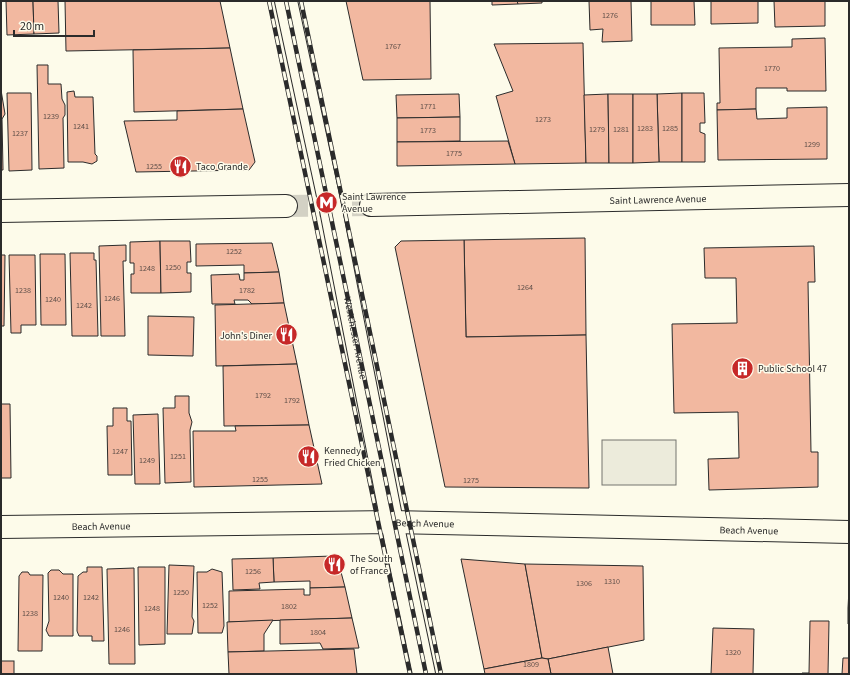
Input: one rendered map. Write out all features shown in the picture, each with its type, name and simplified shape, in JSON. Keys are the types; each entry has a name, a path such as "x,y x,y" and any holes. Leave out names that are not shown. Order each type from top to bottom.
{"street":[{"name":"Westchester Avenue","path":"286,1 330,205 392,522 424,674"},
{"name":"Saint Lawrence Avenue","path":"371,204 849,195"},
{"path":"1,211 286,206"},
{"name":"Beach Avenue","path":"1,527 392,522 849,532"}],"shaded area":[{"path":"602,440 676,440 676,485 602,485"}],"building":[{"path":"6,1 33,1 34,34 7,35"},
{"path":"33,1 58,1 59,33 34,34"},
{"path":"65,1 220,1 230,48 66,51"},
{"path":"346,1 430,1 431,79 363,80"},
{"path":"492,1 517,1 518,4 492,5"},
{"path":"517,1 542,1 542,3 518,4"},
{"path":"589,1 631,1 632,41 602,42 603,29 590,30"},
{"path":"651,1 694,1 695,25 651,25"},
{"path":"711,1 758,1 758,23 711,24"},
{"path":"774,1 825,1 825,26 775,27"},
{"path":"825,38 826,91 787,91 787,88 756,88 756,109 717,110 717,103 720,103 719,48 792,47 792,39"},
{"path":"583,43 586,163 515,164 496,96 513,91 494,44"},
{"path":"230,48 243,109 134,112 133,50"},
{"path":"37,65 48,65 48,84 61,84 62,99 65,105 65,115 63,118 64,168 39,169"},
{"path":"1,90 5,114 2,119 3,170 1,170"},
{"path":"74,91 75,97 93,97 95,154 97,156 97,161 92,164 83,162 68,162 67,92"},
{"path":"7,93 31,93 32,170 9,171"},
{"path":"682,93 682,162 659,162 657,94"},
{"path":"682,93 704,93 705,123 700,123 700,132 705,134 705,162 682,162"},
{"path":"459,94 460,117 397,118 396,95"},
{"path":"608,94 609,163 586,163 584,95"},
{"path":"608,94 633,94 633,163 609,163"},
{"path":"633,94 657,94 659,162 633,163"},
{"path":"827,107 827,159 718,160 717,110 756,109 757,119 787,118 787,108"},
{"path":"243,109 255,162 249,170 136,172 124,121 177,120 177,111"},
{"path":"460,117 460,141 397,142 397,118"},
{"path":"508,141 515,164 397,166 397,142"},
{"path":"585,238 586,335 466,337 464,240"},
{"path":"464,240 466,337 586,335 589,488 445,487 395,247 401,241"},
{"path":"160,241 161,293 131,293 131,274 134,274 134,263 130,263 130,242"},
{"path":"160,241 190,241 191,262 187,262 187,273 191,273 191,292 161,293"},
{"path":"272,243 279,272 244,273 244,265 196,266 196,244"},
{"path":"126,245 126,261 123,261 125,336 101,336 99,246"},
{"name":"Public School 47","path":"814,246 815,282 808,282 811,452 818,452 818,487 709,490 708,459 739,458 738,412 674,413 672,324 737,323 736,278 705,278 704,248"},
{"path":"70,253 94,253 94,260 96,260 98,336 72,336"},
{"path":"40,254 65,254 66,325 41,325"},
{"path":"1,255 5,255 4,326 1,326"},
{"path":"9,255 35,255 36,325 21,325 21,333 11,333"},
{"path":"279,272 284,303 252,304 248,300 234,300 235,304 212,304 211,275 239,274 240,280 244,280 244,273"},
{"path":"284,303 297,364 216,366 215,305"},
{"path":"148,316 194,317 193,356 148,355"},
{"path":"297,364 309,425 224,426 223,366"},
{"path":"175,396 189,396 189,413 192,422 190,430 191,482 165,483 163,408 175,408"},
{"path":"1,404 10,404 11,478 1,478"},
{"path":"113,408 127,408 127,421 131,421 132,475 108,475 107,426 113,426"},
{"path":"158,414 160,484 135,484 133,415"},
{"path":"309,425 322,484 194,487 193,431 236,431 235,426"},
{"path":"333,556 338,561 345,587 310,588 310,581 274,582 273,558"},
{"path":"273,558 274,582 259,583 260,589 233,590 232,559"},
{"path":"461,559 525,564 542,658 484,669"},
{"path":"525,564 643,566 644,640 548,659 542,658"},
{"path":"169,565 194,566 192,617 194,621 192,634 167,634"},
{"path":"87,567 102,567 104,641 92,641 92,636 79,636 77,631 78,576 83,572 87,572"},
{"path":"138,567 165,567 165,644 139,645"},
{"path":"134,568 135,664 109,664 107,569"},
{"path":"212,569 222,572 224,626 222,633 198,633 197,572 207,572"},
{"path":"51,570 59,570 63,574 73,574 73,636 49,636 46,630 49,621 48,573"},
{"path":"22,572 28,572 30,575 43,575 42,651 18,651 19,576"},
{"path":"345,587 352,618 229,622 229,591 304,589 304,595 310,595 310,588"},
{"path":"849,589 849,624 848,624 848,608"},
{"path":"352,618 359,648 323,649 320,643 280,644 280,620"},
{"path":"273,620 264,634 264,651 228,652 227,622"},
{"path":"810,621 829,621 828,674 802,674 809,673"},
{"path":"713,628 754,629 753,674 711,674"},
{"path":"608,647 613,674 551,674 548,659"},
{"path":"354,649 357,674 229,674 228,652"},
{"path":"542,658 548,659 551,674 485,674 484,669"},
{"path":"843,658 849,658 849,674 842,674"},
{"path":"1,661 14,661 14,674 1,674"}],"tunnel":[{"path":"286,206 371,205"}],"railway":[{"path":"269,1 410,674"},
{"path":"286,1 426,674"},
{"path":"301,1 441,674"}],"place":[{"name":"Taco Grande","path":"181,166"},
{"name":"Saint Lawrence Avenue","path":"327,202"},
{"name":"John's Diner","path":"287,335"},
{"name":"Public School 47","path":"742,368"},
{"name":"Kennedy Fried Chicken","path":"309,456"},
{"name":"The South of France","path":"334,564"}]}
